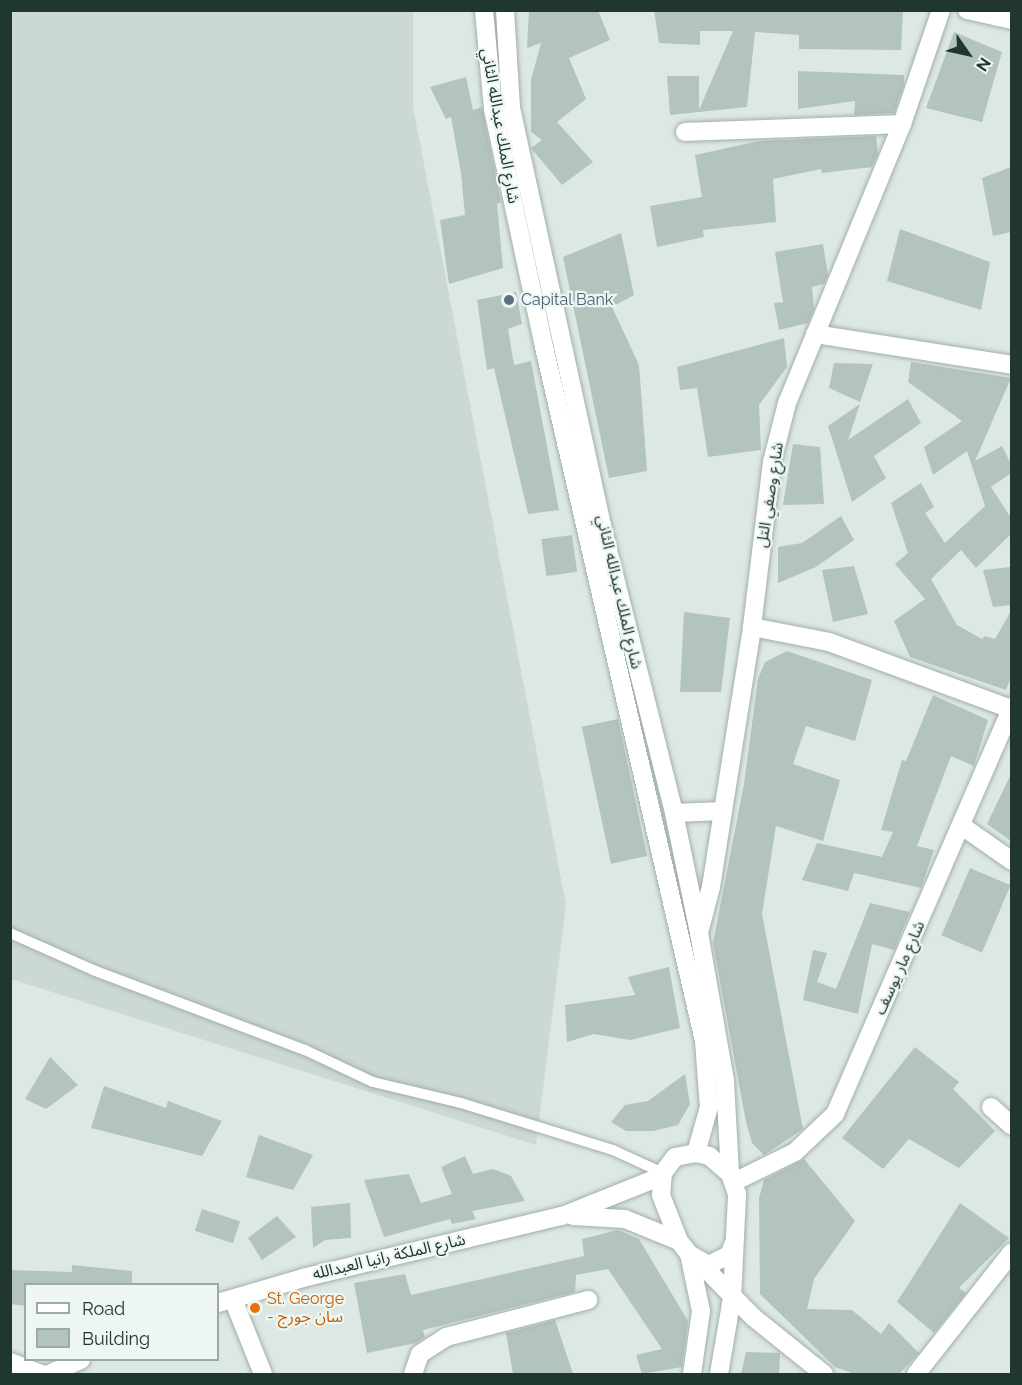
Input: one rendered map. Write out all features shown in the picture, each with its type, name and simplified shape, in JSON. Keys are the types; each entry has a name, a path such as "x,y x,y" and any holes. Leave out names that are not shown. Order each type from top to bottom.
{"main road":[{"name":"شارع الملك عبدالله الثاني","path":"484,10 489,87 543,347 704,1041 709,1107 696,1153"},
{"name":"شارع الملك عبدالله الثاني","path":"505,10 511,108 602,526 674,813 699,933 725,1081 732,1178"},
{"name":"شارع وصفي التل","path":"699,933 722,811 752,627 772,462 787,404 902,124 941,10"},
{"path":"967,10 1011,20"},
{"path":"685,132 902,124"},
{"path":"815,334 1011,365"},
{"path":"752,627 829,642 1011,708"},
{"name":"شارع مار يوسف","path":"732,1178 795,1152 835,1114 962,826 1011,708"},
{"path":"674,813 722,811"},
{"path":"962,826 1011,861"},
{"path":"991,1107 1011,1126"},
{"path":"719,1374 732,1298 732,1178 721,1163 696,1153 675,1157 662,1174 665,1211 689,1252 732,1298 824,1374"},
{"name":"شارع الملكة رانيا العبدالله","path":"225,1301 303,1278 562,1216 662,1174"},
{"name":"شارع الملكة رانيا العبدالله","path":"562,1216 625,1219 689,1252"},
{"path":"689,1252 720,1262 733,1245"},
{"path":"689,1252 701,1311 692,1374"},
{"path":"916,1374 1011,1252"},
{"path":"413,1374 420,1354 446,1337 588,1300"},
{"path":"225,1301 263,1374"},
{"path":"49,1374 77,1361"},
{"path":"10,1362 42,1374"}],"lane":[{"path":"10,933 93,970 305,1050 373,1082 472,1107 613,1150 662,1174"}],"shaded area":[{"path":"11,11 413,11 413,107 566,905 536,1145 11,979"}],"building":[{"path":"529,10 598,10 610,40 569,58 586,99 557,122 593,162 562,185 531,148 542,140 531,132 531,80 541,43 527,48"},
{"path":"654,10 903,10 901,50 799,49 799,35 755,32 747,107 670,115 667,76 699,76 699,110 733,31 700,31 700,45 659,43"},
{"path":"954,32 1002,52 982,122 926,108"},
{"path":"798,71 904,75 904,84 894,113 854,115 855,101 798,109"},
{"path":"466,77 473,110 482,107 501,202 497,204 503,268 449,284 440,220 465,215 461,173 451,117 446,119 430,87"},
{"path":"876,136 878,154 872,167 822,173 821,169 773,179 776,222 703,230 704,237 657,247 650,206 702,197 695,155 759,141"},
{"path":"1011,167 1011,232 993,236 982,178"},
{"path":"900,229 990,262 981,310 887,281"},
{"path":"621,233 634,295 612,307 639,365 647,471 609,478 563,257"},
{"path":"823,244 828,275 824,284 812,287 814,309 808,323 779,330 774,303 783,302 775,252"},
{"path":"516,292 522,324 508,329 514,365 531,361 559,510 528,514 494,368 487,370 477,300"},
{"path":"784,338 787,367 759,405 761,450 708,457 697,388 680,390 677,367"},
{"path":"911,362 1011,378 975,461 1002,446 1011,464 1011,473 991,487 1011,518 1011,534 976,568 961,550 931,579 957,625 982,639 985,636 995,639 1011,611 1011,677 1006,690 910,657 894,621 925,599 895,564 908,553 891,503 921,483 934,507 925,513 945,543 985,506 967,451 933,475 924,447 962,421 908,382"},
{"path":"834,363 873,364 860,402 829,388"},
{"path":"908,399 921,423 874,456 886,478 852,502 828,426 860,404 848,440"},
{"path":"793,444 820,447 824,504 783,505"},
{"path":"841,516 854,540 816,567 778,583 778,547 802,543"},
{"path":"572,535 577,572 546,576 541,539"},
{"path":"854,566 868,614 833,622 822,570"},
{"path":"1011,567 1011,605 993,607 983,570"},
{"path":"684,612 730,618 721,692 680,692"},
{"path":"787,651 872,680 855,741 806,726 793,764 840,780 823,841 776,826 762,914 803,1129 764,1155 752,1143 746,1122 713,943 744,784 758,679 765,662"},
{"path":"933,695 988,720 974,766 951,756 917,846 934,850 921,888 854,873 848,891 802,880 817,843 882,857 893,832 881,830 902,760 906,761"},
{"path":"618,719 647,856 611,864 582,727"},
{"path":"1011,774 1011,841 987,824"},
{"path":"970,868 1011,885 982,952 941,935"},
{"path":"870,903 910,912 894,950 872,944 858,1014 803,1000 813,950 827,953 817,982 836,989"},
{"path":"669,967 680,1028 630,1040 594,1034 567,1042 565,1005 635,995 628,977"},
{"path":"915,1047 959,1082 953,1089 995,1131 959,1168 909,1139 883,1169 842,1138"},
{"path":"50,1057 78,1085 46,1109 25,1099"},
{"path":"685,1074 690,1104 678,1125 653,1131 626,1131 611,1122 625,1105 648,1101"},
{"path":"104,1086 166,1108 168,1101 222,1121 202,1156 91,1128"},
{"path":"259,1135 313,1155 293,1190 246,1177"},
{"path":"465,1156 473,1174 493,1169 511,1176 525,1201 472,1211 476,1219 452,1224 450,1219 384,1237 364,1180 409,1174 421,1203 452,1194 441,1167"},
{"path":"804,1159 855,1221 814,1279 807,1309 852,1310 881,1334 889,1323 919,1353 899,1374 855,1374 835,1367 760,1294 759,1198 764,1180"},
{"path":"350,1203 351,1238 325,1240 313,1248 311,1207"},
{"path":"960,1203 1009,1238 959,1288 966,1293 934,1333 897,1302"},
{"path":"202,1209 240,1221 233,1243 195,1231"},
{"path":"277,1216 296,1237 262,1260 248,1238"},
{"path":"618,1230 639,1239 688,1321 682,1367 642,1374 636,1355 662,1349 608,1269 576,1275 575,1292 423,1330 425,1337 416,1343 367,1353 354,1283 405,1274 411,1295 584,1256 582,1239"},
{"path":"72,1265 132,1271 132,1283 24,1283 24,1306 10,1304 10,1270 72,1272"},
{"path":"555,1320 573,1374 513,1374 506,1333"},
{"path":"746,1352 780,1353 779,1374 741,1374"}],"place":[{"name":"Capital Bank","path":"509,300"},
{"name":"St. George - سان جورج","path":"255,1308"}]}
